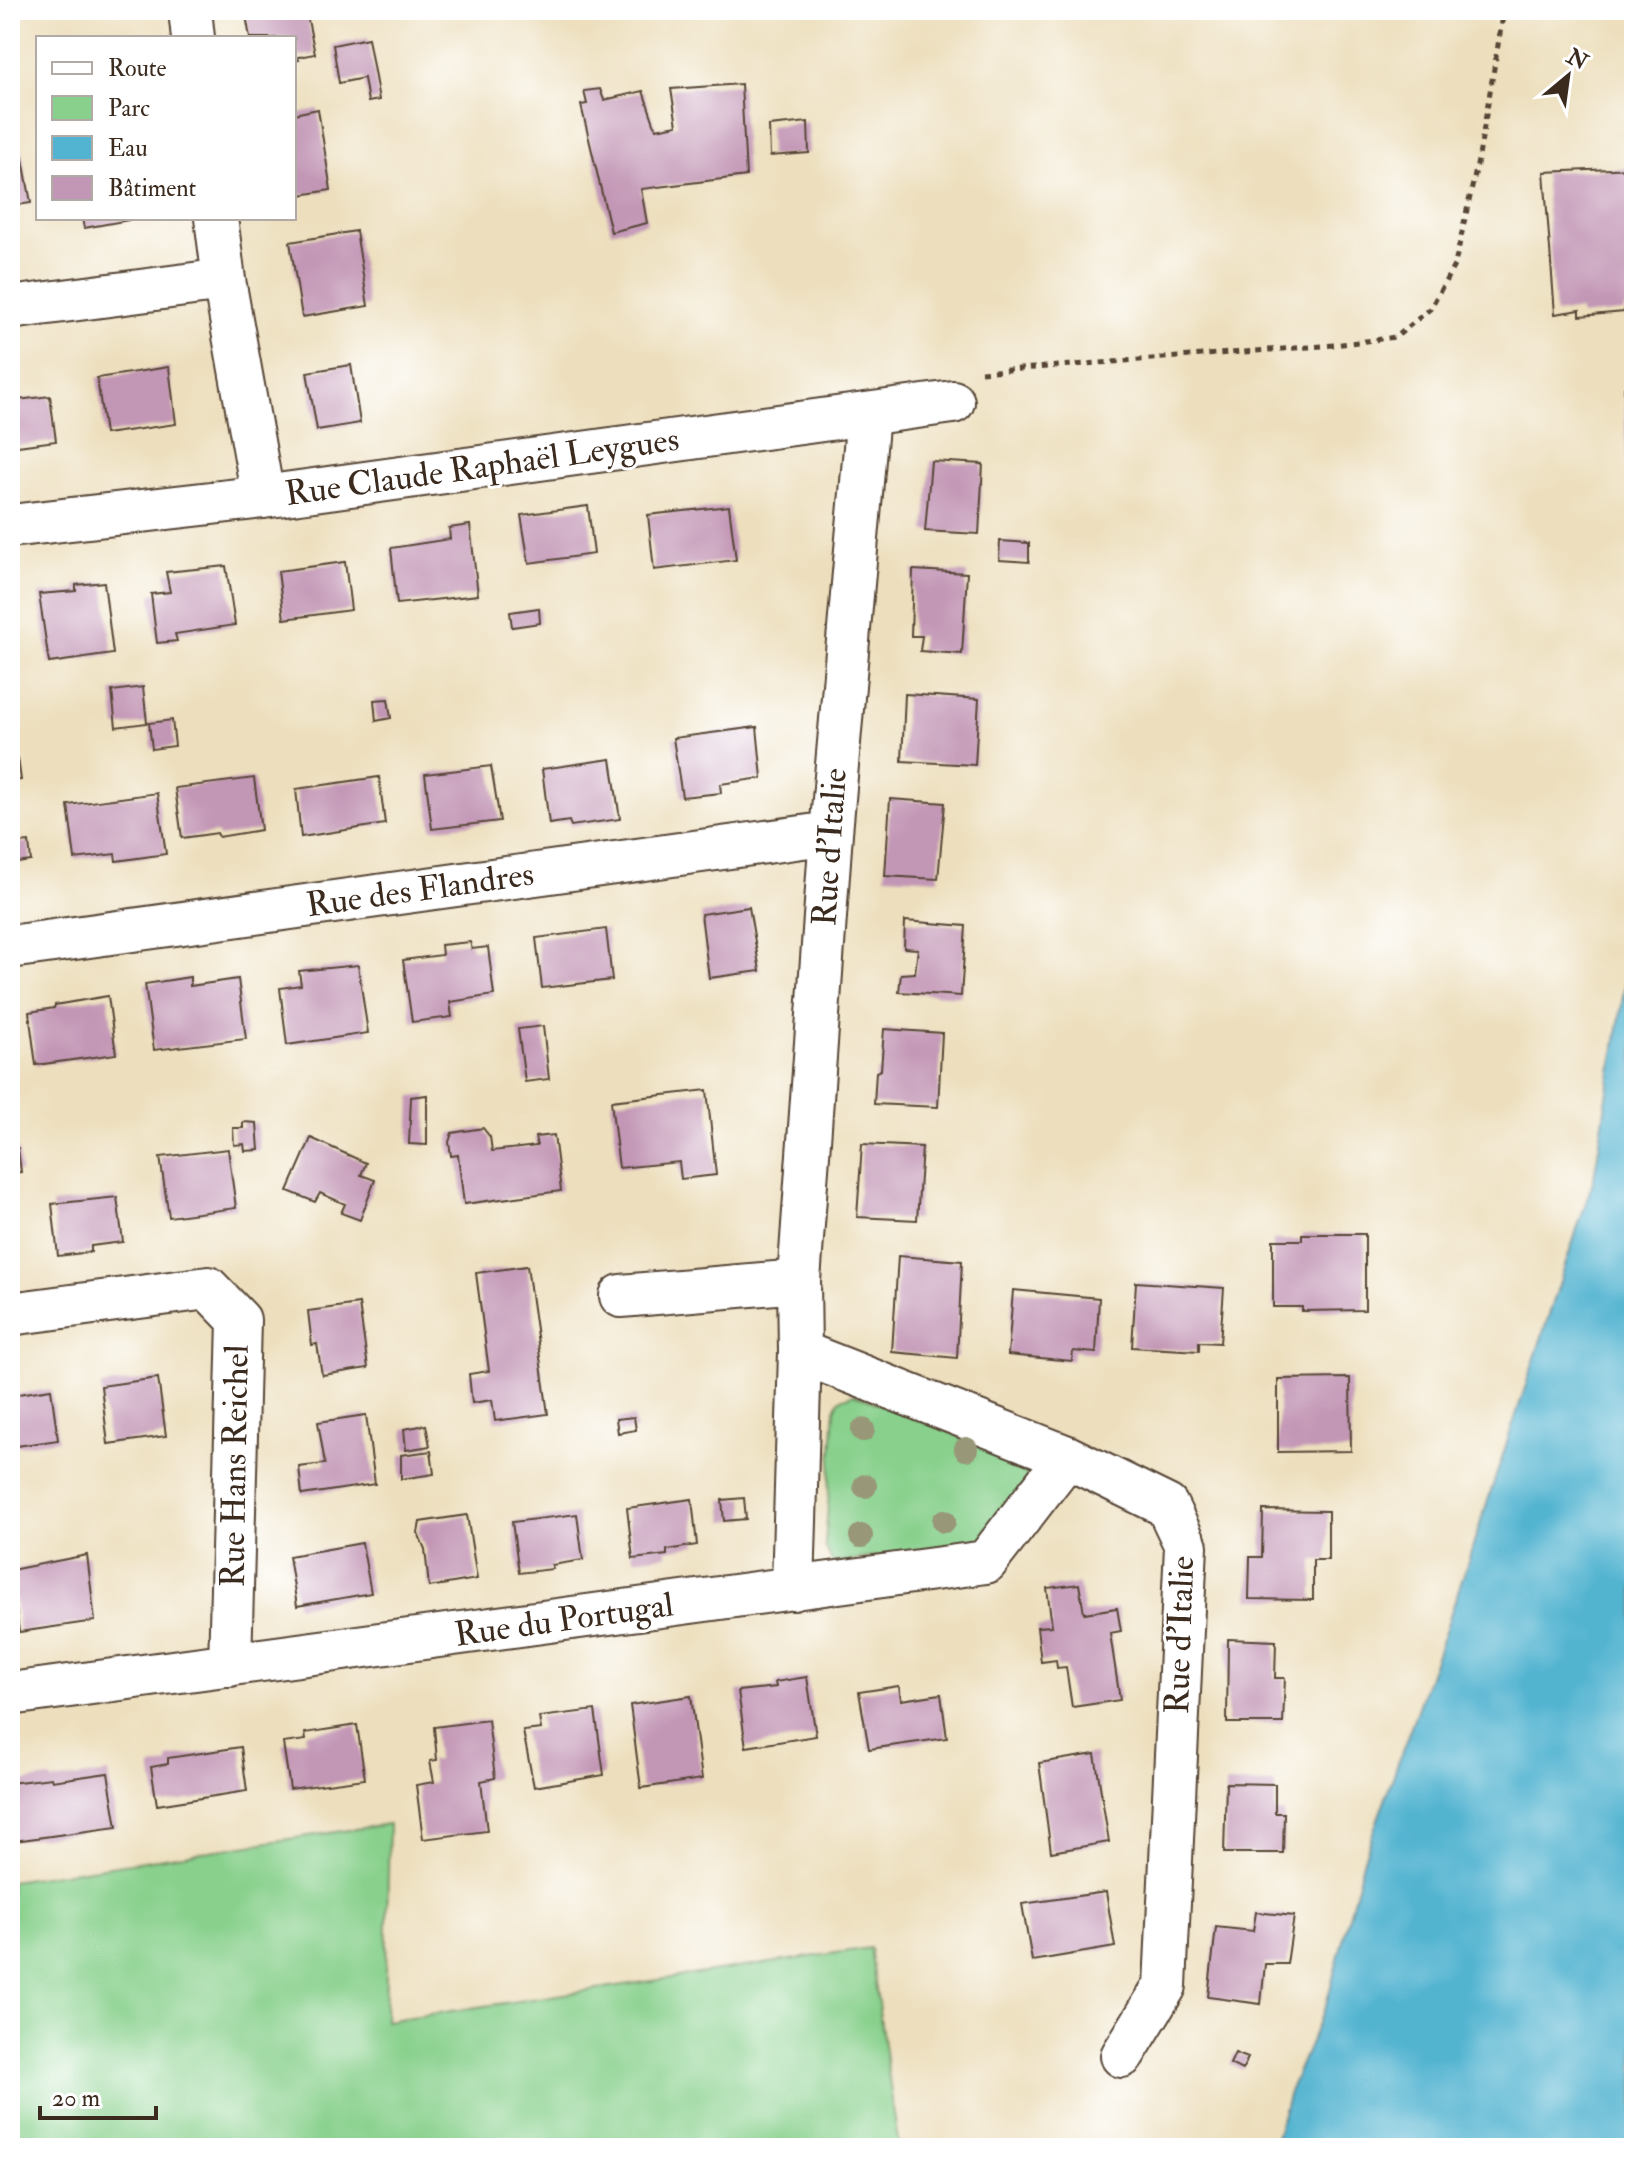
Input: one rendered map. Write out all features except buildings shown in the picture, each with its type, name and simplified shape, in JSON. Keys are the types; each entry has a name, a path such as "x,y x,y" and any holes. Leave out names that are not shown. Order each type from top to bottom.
{"street":[{"path":"190,10 193,36"},
{"path":"216,220 263,497"},
{"path":"10,308 224,280"},
{"name":"Rue Claude Raphaël Leygues","path":"10,526 263,497 868,414 965,387"},
{"name":"Rue d'Italie","path":"793,1589 799,1281 831,833 868,414"},
{"name":"Rue des Flandres","path":"10,947 831,833"},
{"path":"621,1296 799,1281"},
{"name":"Rue Hans Reichel","path":"10,1314 208,1288 239,1320 230,1665"},
{"name":"Rue d'Italie","path":"800,1352 1067,1457 1167,1506 1186,1546 1165,1986 1122,2056"},
{"name":"Rue du Portugal","path":"10,1694 986,1562 1067,1457"}],"path":[{"path":"965,387 1396,337 1430,309 1455,264 1479,156 1504,10"}],"green space":[{"path":"854,1394 1025,1462 1030,1483 989,1541 833,1563 825,1546 835,1409 839,1400"},
{"path":"389,1824 385,2021 870,1948 899,2148 10,2148 10,1881"}],"water":[{"path":"1634,928 1634,2148 1273,2148 1289,2092 1326,2005 1364,1858 1444,1634 1594,1178"}]}
